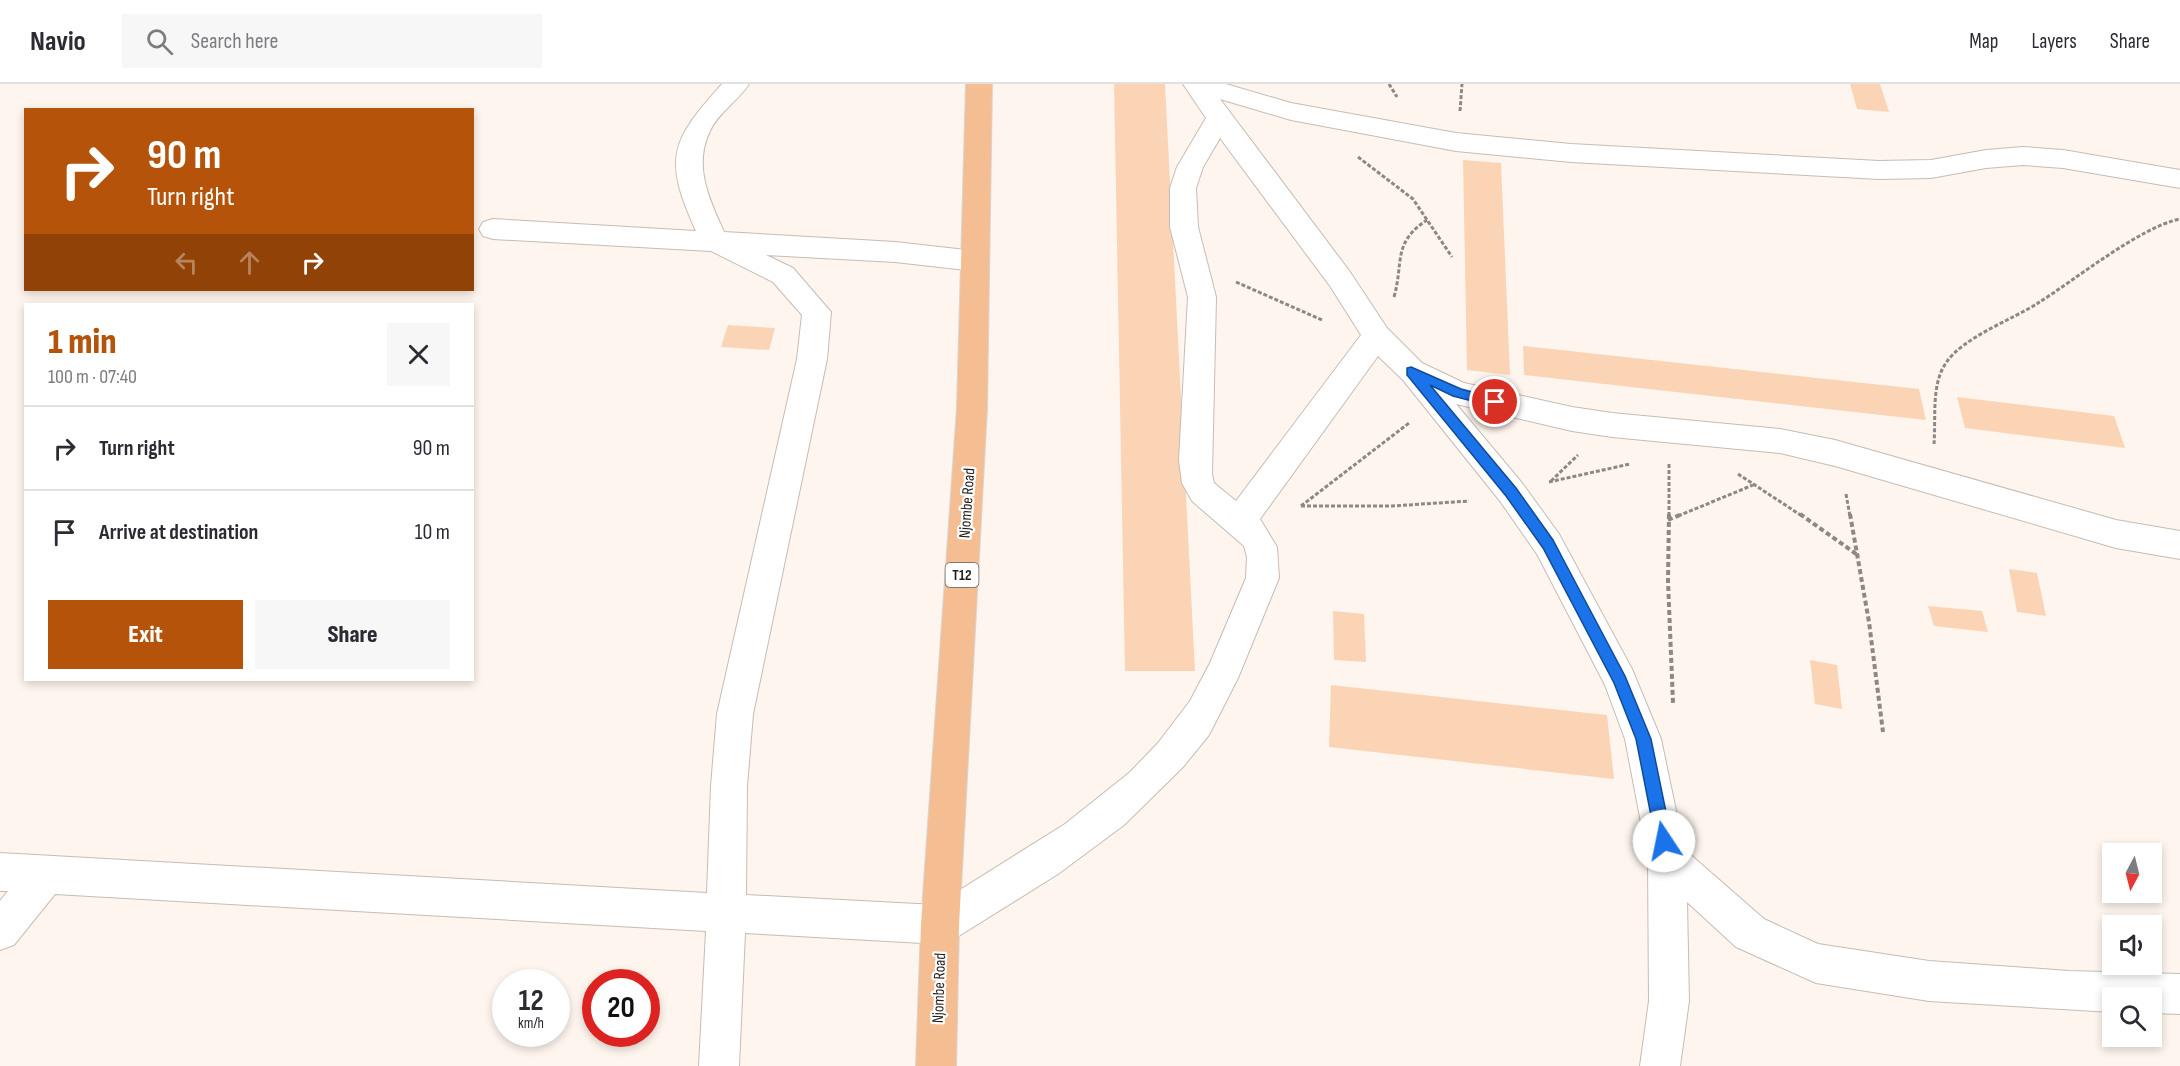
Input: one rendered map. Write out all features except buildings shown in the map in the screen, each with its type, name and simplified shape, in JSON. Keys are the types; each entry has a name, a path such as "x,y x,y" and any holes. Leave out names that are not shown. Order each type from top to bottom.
{"highway":[{"name":"Njombe Road","path":"936,1066 940,925 972,408 979,84"}],"street":[{"path":"719,1066 729,786 735,714 812,359 817,312 783,275 714,241 696,201 687,165 698,127 736,84"},
{"path":"1197,85 1219,118 1320,251 1375,340 1411,371 1511,492 1548,544 1620,681 1643,739 1667,859 1669,1001 1660,1066"},
{"path":"1197,85 1291,111 1387,131 1456,142 1571,153 1879,170 1931,169 2023,156 2063,159 2180,179"},
{"path":"0,872 940,925 1056,853 1139,788 1196,722 1256,598 1263,577 1261,547 1241,519 1208,498 1198,483 1195,460 1202,297 1197,268 1184,226 1183,188 1190,166 1219,118"},
{"path":"493,229 895,252 975,261"},
{"path":"1241,519 1375,340"},
{"path":"1411,371 1458,393 1572,419 1780,441 1835,453 2116,534 2180,545"},
{"path":"1667,859 1750,933 1816,963 1929,981 2069,991 2180,994"},
{"path":"0,931 45,876"}],"path":[{"path":"1349,151 1413,200 1452,257"},
{"path":"1934,481 1938,381 1947,362 1968,343 2036,305 2145,233 2170,221 2180,219"},
{"path":"1197,268 1248,286 1375,340 1396,290 1401,245 1405,234 1427,220"},
{"path":"1261,547 1301,506 1436,403"},
{"path":"1835,453 1859,557 1883,732"},
{"path":"1669,456 1668,520 1674,709"},
{"path":"1735,472 1812,522 1859,557"},
{"path":"1668,520 1754,484"},
{"path":"1301,506 1431,504 1511,492"}],"route":[{"path":"1495,402 1458,393 1411,371 1511,492 1559,563 1620,681 1643,739 1664,841"}]}
